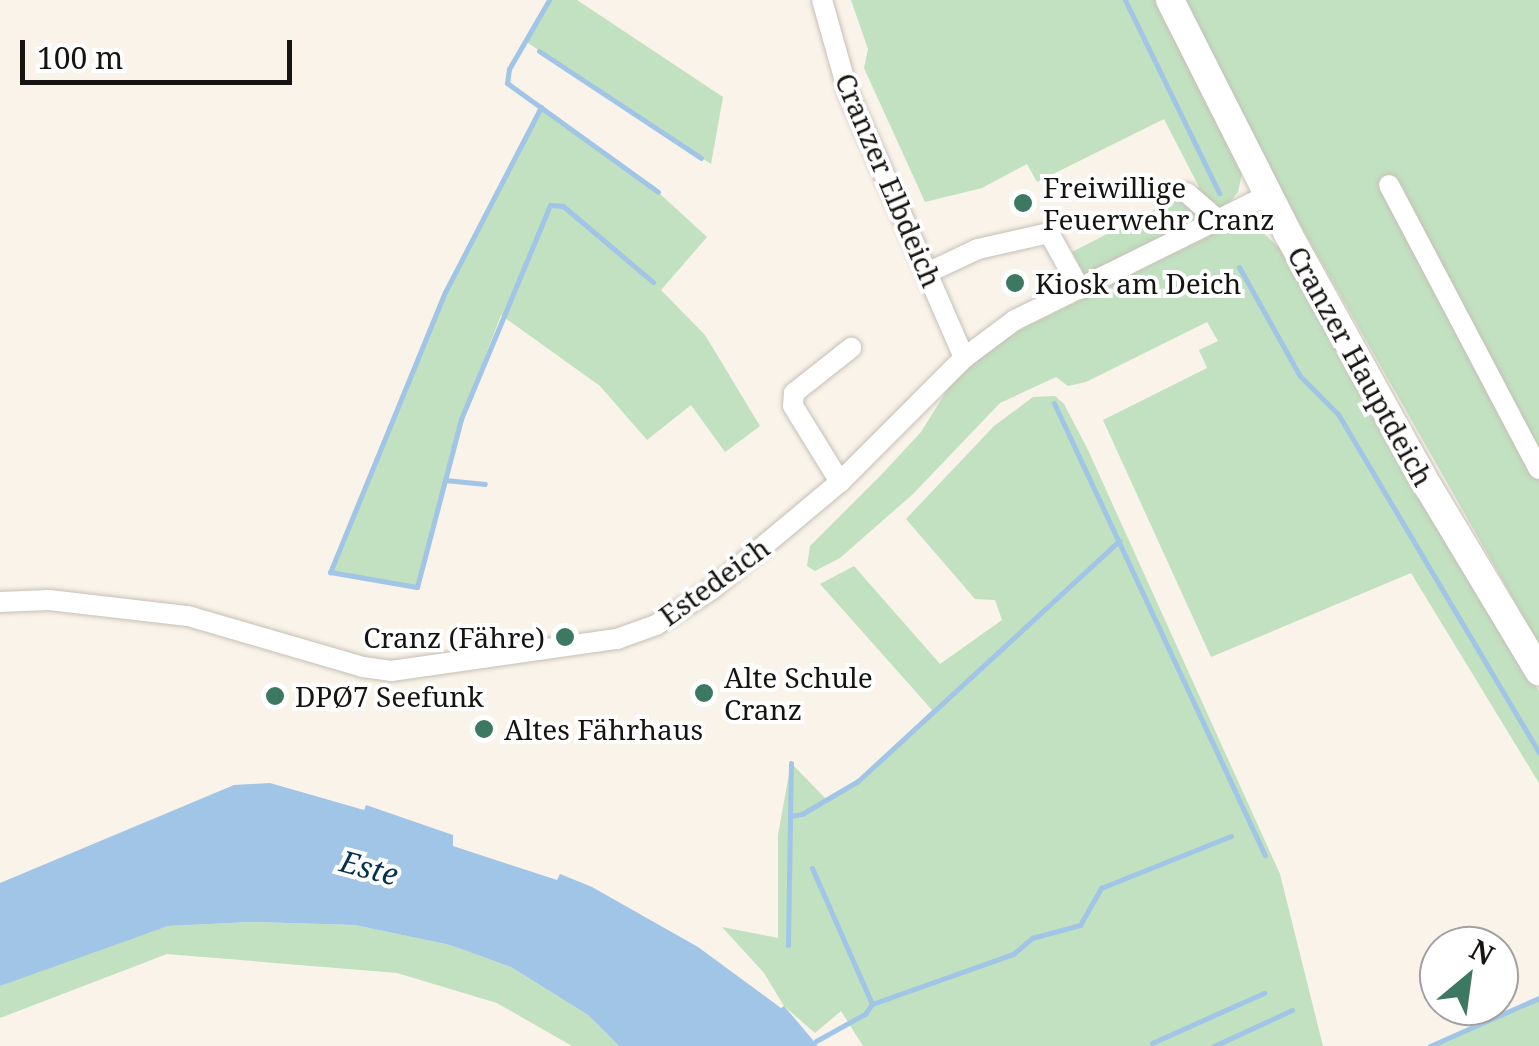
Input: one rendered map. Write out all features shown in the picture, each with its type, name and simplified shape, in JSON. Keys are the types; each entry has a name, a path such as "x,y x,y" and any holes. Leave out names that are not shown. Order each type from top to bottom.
{"main road":[{"name":"Cranzer Hauptdeich","path":"1170,0 1268,194 1430,488 1539,671"}],"street":[{"name":"Cranzer Elbdeich","path":"822,0 848,92 964,358"},
{"path":"1389,185 1539,469"},
{"path":"1187,193 1216,219"},
{"name":"Estedeich","path":"0,602 49,600 188,616 363,668 414,670 617,639 656,625 712,589 840,482 964,358 1015,320 1268,194"},
{"path":"927,273 978,249 1049,233 1080,288"},
{"path":"840,482 794,406 794,393 851,348"}],"green space":[{"path":"549,0 577,0 723,97 711,164 525,41"},
{"path":"851,0 1158,0 1243,169 1238,192 1229,203 1085,276 1072,252 1199,187 1164,119 1037,182 1027,164 982,188 925,202 864,68 868,49"},
{"path":"1185,0 1539,0 1539,644 1298,221"},
{"path":"541,107 658,192 707,237 661,290 705,335 760,426 725,452 691,405 647,440 600,386 501,315 461,419 417,587 330,572 445,292"},
{"path":"1235,223 1254,224 1277,246 1283,244 1459,561 1539,691 1539,783 1411,573 1211,657 1103,420 1207,368 1199,350 1218,341 1207,322 1086,382 1068,386 1056,377 1000,403 913,494 840,558 815,571 807,566 810,546 921,432 949,387 980,358 1014,333"},
{"path":"1055,396 1064,404 1088,450 1280,874 1323,1046 863,1046 841,1011 815,1033 784,1006 764,973 722,927 778,938 778,835 791,763 826,799 855,783 932,710 820,584 854,566 940,664 1002,620 995,600 975,599 906,519 994,426 1033,397"},
{"path":"251,922 355,925 450,945 511,967 588,1015 619,1046 572,1046 497,1003 397,973 167,954 0,1018 0,986 86,953 168,926"},
{"path":"1539,999 1539,1046 1431,1046 1477,1026 1519,1026 1519,1008"}],"water":[{"name":"Este","path":"270,783 364,810 366,805 453,835 453,846 557,880 560,874 592,887 698,947 781,1008 784,1006 818,1046 619,1046 588,1015 511,967 450,945 355,925 251,922 168,926 0,986 0,883 234,785"}],"waterway":[{"path":"549,0 509,69 507,83 658,192"},
{"path":"1125,0 1219,193"},
{"path":"539,51 701,158"},
{"path":"541,107 445,292 330,572 417,587 461,419 550,205 563,206 653,282"},
{"path":"1239,267 1300,376 1338,414 1539,753"},
{"path":"1054,403 1265,855"},
{"path":"445,480 485,484"},
{"path":"788,945 790,816 802,814 858,781 1119,541"},
{"path":"790,816 791,763"},
{"path":"816,1041 865,1014 872,1004 1013,954 1032,938 1080,925 1101,888 1231,836"},
{"path":"812,868 872,1004"},
{"path":"1152,1043 1264,993"},
{"path":"1430,1046 1539,998"},
{"path":"1214,1046 1292,1010"}],"place":[{"name":"Freiwillige Feuerwehr Cranz","path":"1023,203"},
{"name":"Kiosk am Deich","path":"1015,283"},
{"name":"Cranz (Fähre)","path":"565,637"},
{"name":"Alte Schule Cranz","path":"704,693"},
{"name":"DPØ7 Seefunk","path":"275,696"},
{"name":"Altes Fährhaus","path":"484,729"}]}
